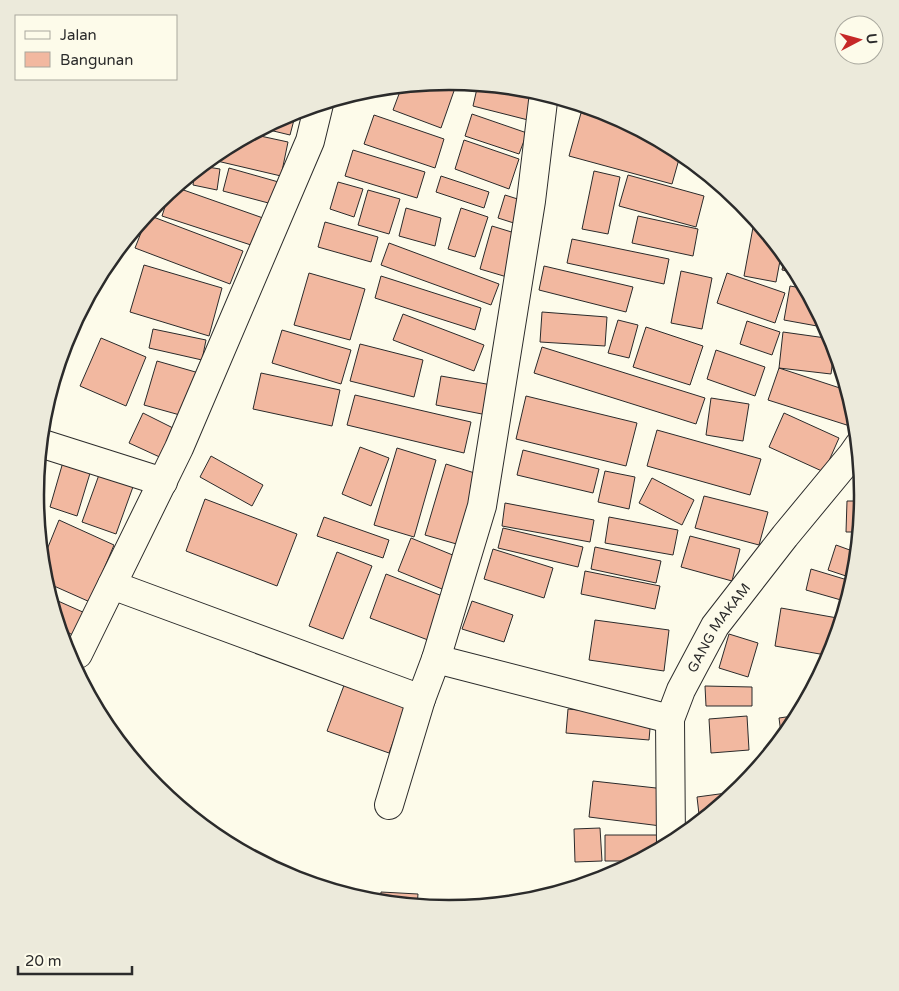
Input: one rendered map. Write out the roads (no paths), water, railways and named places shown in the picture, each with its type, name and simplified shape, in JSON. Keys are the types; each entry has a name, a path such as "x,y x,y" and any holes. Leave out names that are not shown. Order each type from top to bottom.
{"street":[{"path":"389,805 421,699 436,659 482,506 531,201 543,101"},
{"path":"78,654 179,448 310,141 318,111"},
{"path":"47,444 163,482"},
{"name":"GANG MAKAM","path":"671,835 670,719 681,690 716,626 785,536 853,454"},
{"path":"112,585 421,699"},
{"path":"436,659 670,719"}]}
